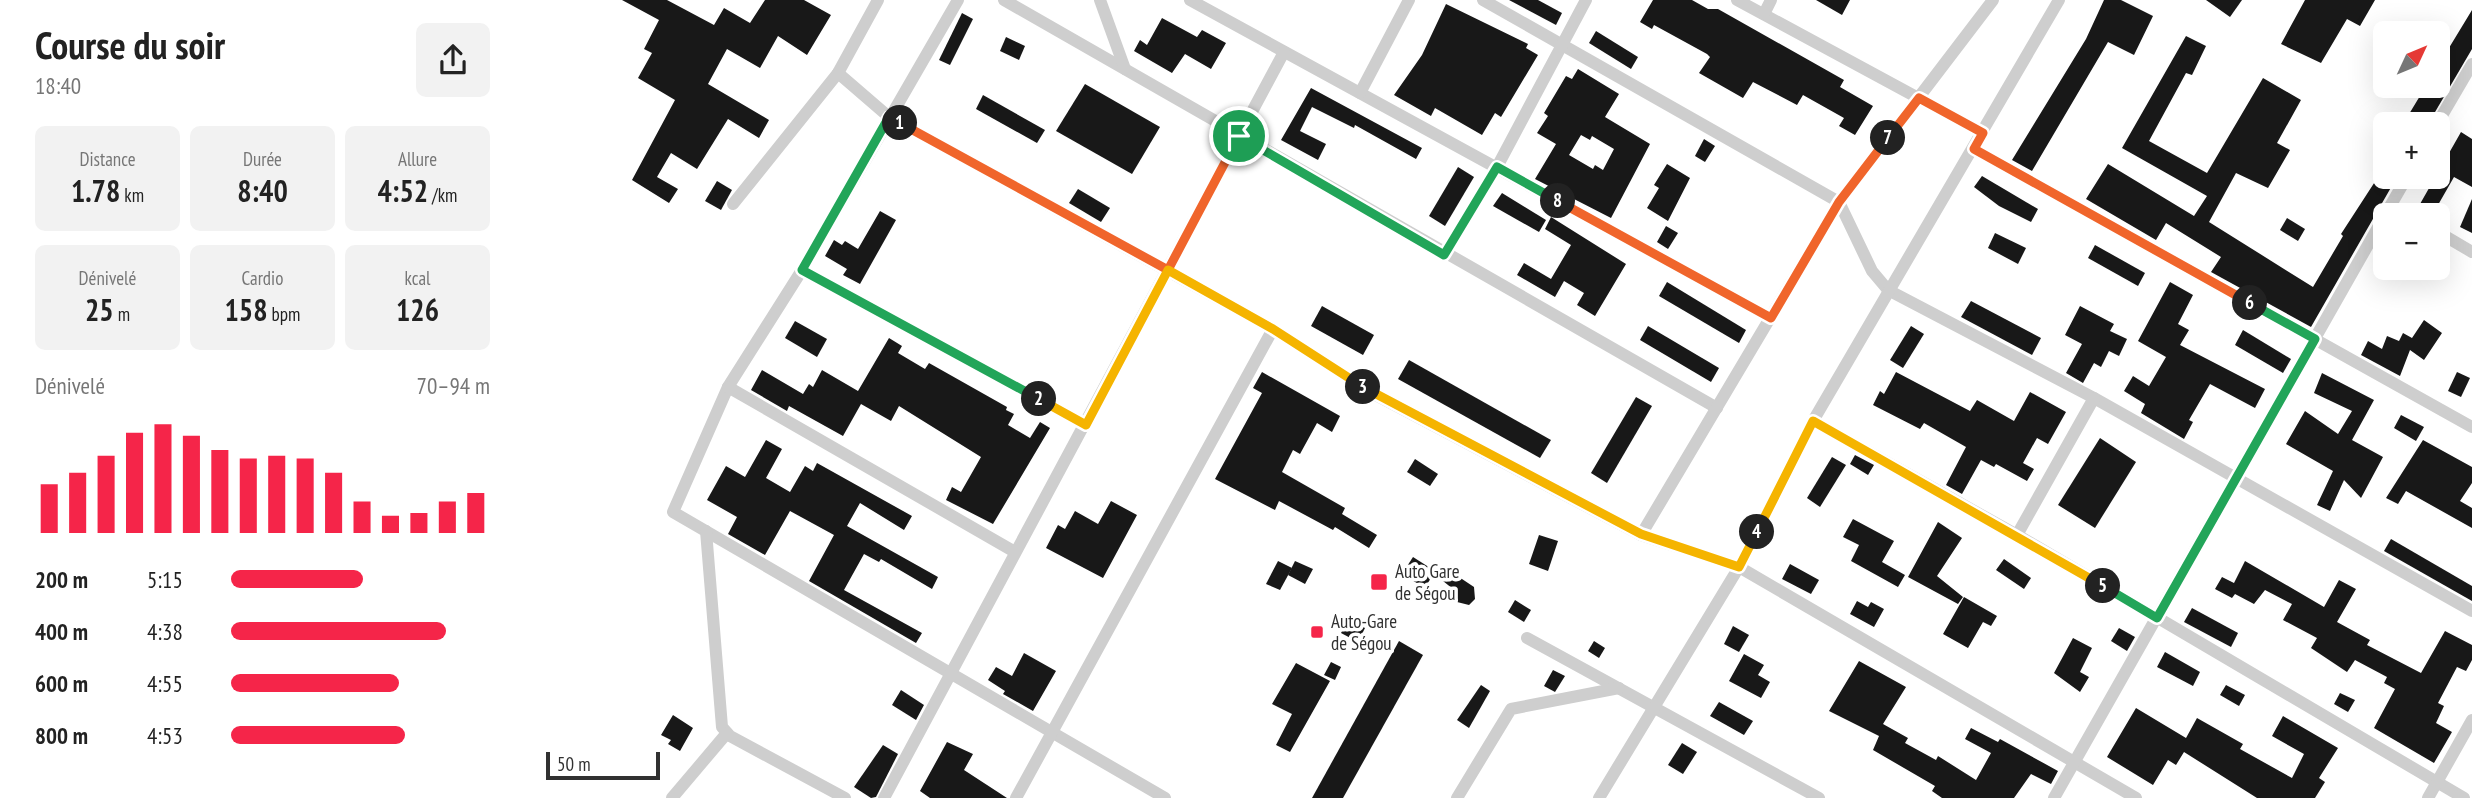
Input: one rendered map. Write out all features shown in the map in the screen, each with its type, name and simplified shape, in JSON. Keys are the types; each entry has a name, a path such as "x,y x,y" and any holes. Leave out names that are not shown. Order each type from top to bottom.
{"street":[{"path":"733,204 838,73 878,0"},
{"path":"958,0 802,270 728,387 673,512 1165,798"},
{"path":"1004,0 1444,255 1717,408"},
{"path":"1100,0 1125,69"},
{"path":"1190,0 1771,318"},
{"path":"1360,93 1409,0"},
{"path":"1483,0 1839,202 1872,271 1888,290 2094,398 2472,611"},
{"path":"1444,255 1497,167 1586,0"},
{"path":"1737,0 1983,133"},
{"path":"1763,14 1771,0"},
{"path":"1641,534 1839,202 1993,0"},
{"path":"1599,798 1656,709 1739,567 1813,421 2059,0"},
{"path":"884,798 948,673 1086,425 1284,52"},
{"path":"2444,112 2472,64"},
{"path":"838,73 889,117 1273,329 1369,391 1641,534 1739,567 2136,798"},
{"path":"1974,149 2472,427"},
{"path":"2054,798 2373,237"},
{"path":"2450,239 2472,252"},
{"path":"802,270 1086,425"},
{"path":"1016,798 1273,329"},
{"path":"728,387 1015,552"},
{"path":"2017,536 2094,398"},
{"path":"1813,421 2017,536 2464,798"},
{"path":"706,531 722,727 727,733 845,798"},
{"path":"1527,638 1819,798"},
{"path":"1457,798 1511,709 1619,688"},
{"path":"2428,798 2472,720"},
{"path":"672,798 727,733"}],"building":[{"path":"622,0 667,0 714,25 724,8 750,23 765,0 804,0 831,15 807,55 778,36 760,68 727,49 708,84 769,120 759,138 728,119 697,169 671,153 657,177 678,189 669,203 632,180 675,100 638,78 652,53 644,49 659,20"},
{"path":"1509,0 1538,0 1562,13 1556,25"},
{"path":"1653,0 1692,0 1708,9 1718,9 1844,80 1840,87 1873,106 1855,135 1839,126 1844,118 1803,95 1797,105 1753,82 1743,98 1699,73 1710,57 1707,54 1654,25 1652,29 1640,22"},
{"path":"1816,0 1850,0 1842,15"},
{"path":"2104,0 2121,0 2153,16 2134,55 2108,42 2032,171 2012,160 2086,39"},
{"path":"2206,0 2242,0 2230,17"},
{"path":"2305,0 2375,0 2360,26 2347,19 2321,63 2281,44"},
{"path":"1446,4 1528,44 1526,48 1538,55 1501,117 1495,113 1482,135 1435,108 1431,116 1394,95 1422,55"},
{"path":"2472,10 2472,49 2450,86 2450,46"},
{"path":"962,13 973,19 950,65 939,60"},
{"path":"1162,18 1197,37 1202,30 1226,43 1211,69 1185,54 1172,73 1134,51 1140,40 1147,45"},
{"path":"1596,31 1638,57 1631,69 1589,43"},
{"path":"2186,36 2206,46 2192,75 2186,73 2149,141 2207,173 2263,78 2301,100 2277,143 2290,150 2268,188 2236,173 2209,222 2313,287 2343,236 2341,234 2373,185 2373,189 2390,189 2382,203 2373,203 2373,219 2311,327 2211,272 2221,257 2166,223 2156,240 2086,199 2108,164 2194,216 2207,196 2122,148"},
{"path":"1006,37 1025,46 1019,60 1000,51"},
{"path":"1578,69 1619,94 1605,117 1650,144 1611,218 1535,179 1556,144 1537,133 1548,116 1544,113 1566,76 1572,79","holes":["1581,135 1590,140 1592,136 1614,149 1603,170 1595,165 1593,169 1569,155"]},
{"path":"1085,84 1160,127 1132,174 1056,131"},
{"path":"1311,88 1422,148 1416,159 1355,125 1354,128 1312,107 1300,131 1326,144 1318,160 1281,140"},
{"path":"983,95 1045,130 1037,143 976,109"},
{"path":"2419,98 2443,98 2435,112 2410,112"},
{"path":"2461,132 2472,139 2472,187 2454,177 2450,184 2450,151"},
{"path":"1704,139 1715,146 1705,162 1695,156"},
{"path":"1667,164 1690,178 1668,221 1647,208 1659,188 1654,185"},
{"path":"1458,167 1474,177 1445,226 1429,216"},
{"path":"1982,176 2038,209 2031,222 1999,206 1974,187"},
{"path":"717,181 732,190 721,210 705,201"},
{"path":"1078,189 1110,208 1101,222 1069,203"},
{"path":"2429,189 2447,189 2439,203 2421,203"},
{"path":"1502,193 1546,220 1539,232 1493,206"},
{"path":"2472,199 2472,233 2460,227"},
{"path":"880,211 896,220 860,284 843,275 847,269 825,256 834,240 842,245 845,241 858,249"},
{"path":"1551,217 1626,264 1595,316 1577,305 1584,293 1564,281 1555,297 1517,275 1524,263 1551,279 1571,245 1545,229"},
{"path":"2287,218 2305,229 2298,241 2280,230"},
{"path":"1666,226 1678,233 1668,249 1657,242"},
{"path":"1995,233 2026,248 2018,264 1988,248"},
{"path":"2095,245 2145,273 2138,286 2088,258"},
{"path":"1667,282 1746,330 1739,343 1659,296"},
{"path":"2170,282 2193,295 2178,324 2189,330 2180,345 2265,389 2255,408 2210,384 2189,420 2193,422 2184,439 2141,413 2145,404 2124,391 2133,376 2149,386 2166,357 2138,341"},
{"path":"1971,301 2041,338 2032,355 1961,317"},
{"path":"1322,306 1374,335 1363,355 1311,326"},
{"path":"2080,306 2114,324 2110,331 2127,339 2119,356 2109,351 2101,367 2094,363 2083,383 2066,373 2082,344 2065,335"},
{"path":"2424,320 2442,333 2424,360 2410,350 2400,376 2361,355 2368,341 2382,349 2387,336 2399,341 2403,333 2412,338"},
{"path":"795,321 827,339 817,357 785,338"},
{"path":"1648,326 1719,368 1711,382 1640,340"},
{"path":"1911,326 1924,334 1903,368 1890,360"},
{"path":"2243,330 2291,359 2283,373 2235,345"},
{"path":"889,338 902,346 898,353 925,369 929,363 1007,407 1006,410 1014,414 1008,425 1030,438 1040,422 1050,428 993,524 946,500 952,487 961,492 981,457 899,406 891,421 861,404 843,436 789,406 787,411 751,390 762,370 803,394 809,384 813,387 822,370 858,391"},
{"path":"1409,360 1551,440 1540,458 1398,379"},
{"path":"1262,372 1340,416 1332,432 1317,423 1300,454 1293,450 1282,472 1345,508 1342,514 1377,535 1369,548 1335,527 1333,530 1279,501 1275,510 1215,479 1262,393 1253,388"},
{"path":"1896,372 1970,411 1977,400 2014,421 2030,392 2066,412 2048,444 2037,438 2023,463 2034,469 2027,481 1996,464 1994,467 1981,460 1962,494 1946,485 1966,447 1924,423 1920,429 1873,405 1880,391 1884,394"},
{"path":"2457,372 2470,378 2461,397 2448,391"},
{"path":"2322,373 2374,400 2352,440 2383,457 2361,498 2344,480 2330,511 2317,505 2333,471 2286,444 2305,411 2338,434 2352,411 2314,393"},
{"path":"1636,397 1652,406 1607,483 1591,473"},
{"path":"2401,415 2424,427 2416,441 2394,428"},
{"path":"2100,438 2136,462 2095,528 2058,505"},
{"path":"766,440 782,449 766,478 790,492 805,466 813,471 817,463 912,516 904,530 860,503 847,526 938,577 932,589 881,559 879,562 864,554 844,590 922,633 916,643 809,581 834,535 790,511 765,555 728,534 737,517 707,500 726,466 745,477"},
{"path":"2423,440 2472,467 2472,483 2460,501 2472,508 2472,528 2406,491 2398,504 2386,498"},
{"path":"1855,455 1874,465 1868,475 1850,464"},
{"path":"1832,457 1846,465 1820,507 1807,498"},
{"path":"1415,459 1438,474 1430,486 1407,472"},
{"path":"1111,501 1137,515 1103,578 1046,548 1058,525 1065,529 1075,511 1098,524"},
{"path":"1853,519 1894,541 1882,562 1905,575 1898,587 1851,561 1859,545 1843,537"},
{"path":"1938,522 1962,538 1937,576 1963,597 1958,604 1908,577"},
{"path":"1539,535 1558,541 1548,571 1529,564"},
{"path":"2391,539 2472,586 2472,601 2384,551"},
{"path":"1413,557 1435,571 1425,588 1402,574"},
{"path":"2004,559 2031,578 2024,589 1996,570"},
{"path":"1278,561 1292,568 1280,590 1266,584"},
{"path":"1295,561 1313,569 1305,584 1288,575"},
{"path":"2245,561 2324,607 2339,580 2356,589 2337,622 2370,640 2367,645 2421,673 2445,631 2472,645 2472,660 2466,671 2457,667 2438,703 2444,706 2436,723 2452,732 2434,763 2374,728 2395,689 2384,683 2387,677 2355,660 2347,672 2311,648 2317,638 2283,620 2292,604 2265,590 2254,604 2235,594 2232,598 2215,589 2222,577 2234,583"},
{"path":"1790,564 1819,580 1811,594 1782,579"},
{"path":"1450,571 1474,587 1475,599 1469,605 1457,602 1453,589 1443,581"},
{"path":"1964,597 1997,616 1991,626 1983,622 1968,648 1943,634"},
{"path":"1515,600 1531,610 1524,622 1508,612"},
{"path":"1857,601 1868,607 1871,602 1884,609 1874,627 1850,614"},
{"path":"2192,608 2238,633 2231,647 2184,622"},
{"path":"1348,620 1365,628 1358,642 1341,633"},
{"path":"1733,626 1749,635 1739,652 1724,644"},
{"path":"2119,628 2135,637 2127,651 2111,641"},
{"path":"2073,638 2092,648 2080,672 2089,677 2080,692 2054,673"},
{"path":"1399,641 1423,655 1343,798 1312,798"},
{"path":"1594,641 1605,648 1599,658 1588,651"},
{"path":"2165,652 2200,672 2193,686 2157,667"},
{"path":"1024,653 1056,671 1033,711 1003,694 1005,691 988,680 996,667 1012,676"},
{"path":"1744,654 1764,665 1758,675 1770,682 1761,698 1729,681"},
{"path":"1859,661 1906,687 1883,724 1908,738 1905,743 1936,760 1938,756 1976,780 1991,753 1965,739 1971,728 1998,742 2000,739 2058,771 2051,784 2031,774 2014,798 1942,798 1932,791 1935,786 1873,750 1879,736 1829,711"},
{"path":"1331,662 1341,667 1335,680 1324,675"},
{"path":"1296,663 1330,681 1290,752 1276,745 1292,714 1272,704"},
{"path":"1553,670 1565,676 1555,692 1544,686"},
{"path":"1481,685 1490,691 1469,728 1457,720"},
{"path":"2226,685 2245,695 2239,706 2220,695"},
{"path":"901,690 924,705 916,720 892,705"},
{"path":"2340,693 2355,700 2348,712 2334,704"},
{"path":"1719,702 1753,721 1744,735 1710,716"},
{"path":"2136,708 2186,738 2197,718 2243,744 2240,749 2292,778 2304,754 2272,736 2283,716 2338,748 2319,778 2325,782 2315,798 2257,798 2184,752 2176,765 2168,760 2153,785 2107,757"},
{"path":"673,715 693,728 680,751 668,744 671,740 661,735"},
{"path":"947,742 973,754 964,770 1007,798 930,798 920,791"},
{"path":"1682,743 1697,752 1683,774 1668,765"},
{"path":"883,745 898,754 876,797 871,798 854,787"}],"place":[{"name":"Auto Gare de Ségou","path":"1379,582"},
{"name":"Auto-Gare de Ségou","path":"1317,632"}],"route":[{"path":"1239,136 1168,270 889,117 802,270 1086,425 1168,270 1273,329 1369,391 1641,534 1739,567 1813,421 2157,618 2315,339 1974,149 1983,133 1919,98 1839,202 1771,318 1497,167 1444,255 1239,136"}]}
